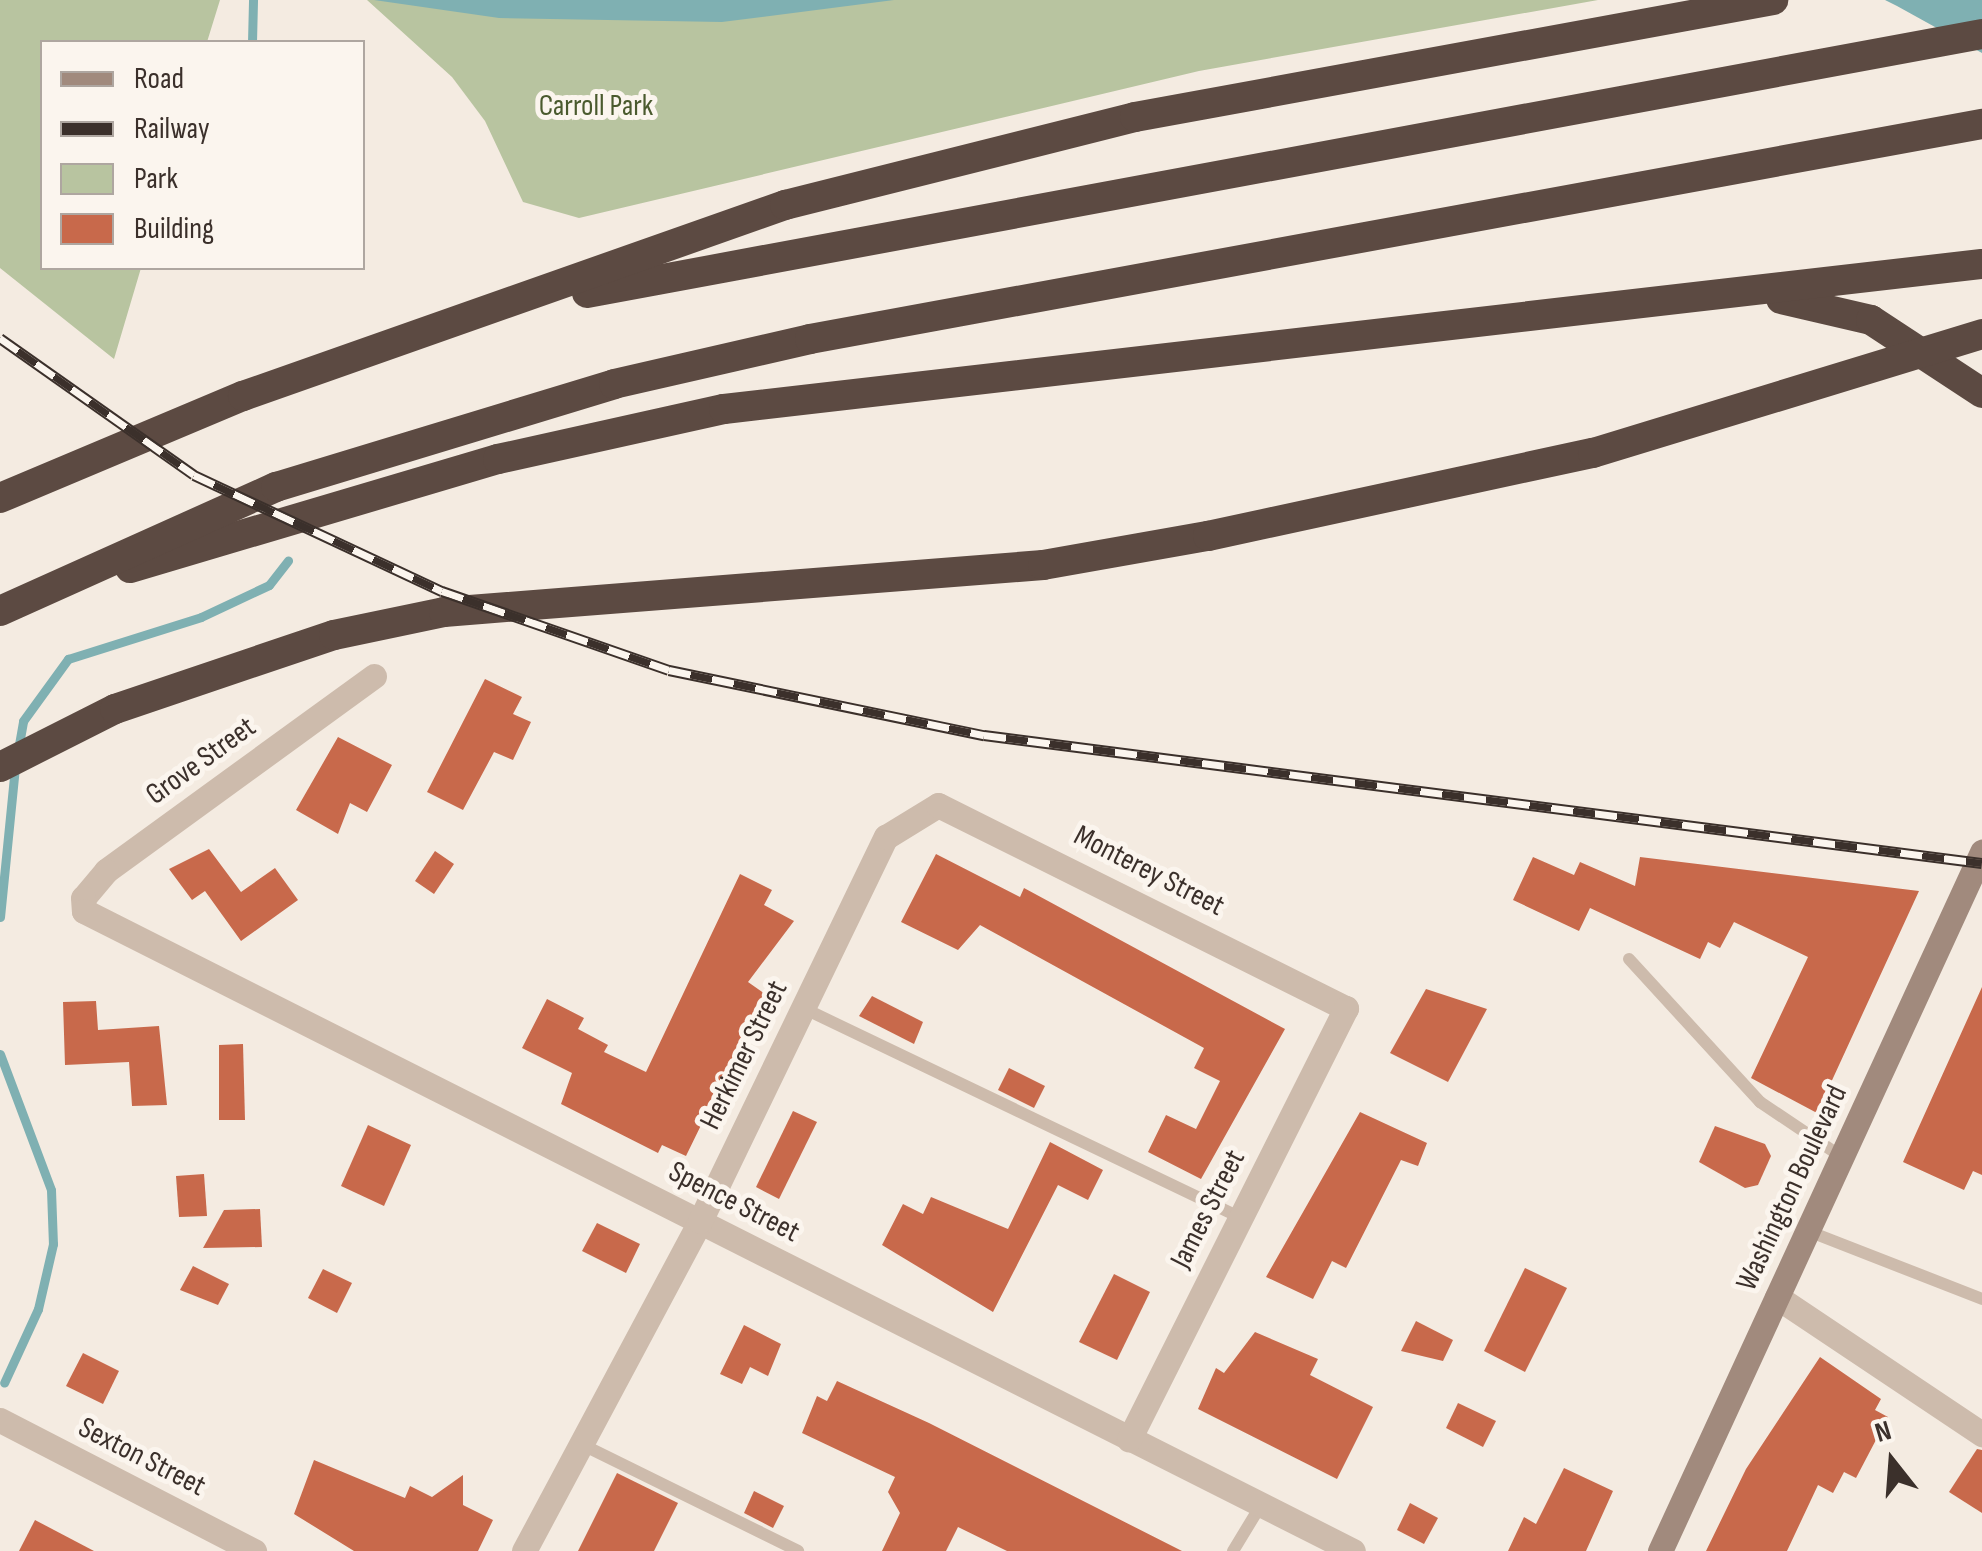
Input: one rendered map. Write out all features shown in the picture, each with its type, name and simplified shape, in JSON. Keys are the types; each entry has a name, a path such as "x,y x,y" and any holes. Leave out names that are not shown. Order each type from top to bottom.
{"highway":[{"path":"0,498 400,341 785,205 1134,117 1773,0"},
{"path":"400,341 784,251 1532,119 1982,34"},
{"path":"0,613 213,512 469,424 810,339 1982,124"},
{"path":"0,613 221,538 498,458 822,395 1982,264"},
{"path":"1718,294 1812,301 1871,320 1982,393"},
{"path":"0,767 223,667 444,612 1043,565 1394,501 1593,453 1982,334"}],"main road":[{"name":"Washington Boulevard","path":"1660,1551 1982,852"}],"street":[{"name":"Grove Street","path":"84,911 83,898 106,870 374,676"},
{"name":"Monterey Street","path":"920,809 955,808 1346,1008"},
{"name":"Herkimer Street","path":"524,1551 700,1221 886,837 920,809"},
{"name":"Spence Street","path":"84,911 1354,1551"},
{"name":"James Street","path":"1128,1439 1346,1008"},
{"path":"1777,1297 1982,1434"},
{"name":"Sexton Street","path":"0,1420 254,1551"}],"lane":[{"path":"1630,959 1760,1102 1842,1158"},
{"path":"803,1008 1240,1218"},
{"path":"1808,1230 1982,1299"},
{"path":"581,1444 798,1551"},
{"path":"1233,1551 1261,1505"}],"green space":[{"path":"0,0 220,0 208,40 40,40 40,270 140,270 114,359 0,268"},
{"name":"Carroll Park","path":"367,0 1598,0 1199,71 579,218 523,202 485,121 452,77"}],"water":[{"path":"374,0 894,0 722,22 499,18"},
{"path":"1885,0 1982,0 1982,53 1897,6"}],"building":[{"path":"485,679 522,697 513,714 531,722 513,760 494,752 463,810 427,792"},
{"path":"338,737 392,765 367,812 350,803 338,834 296,810"},
{"path":"209,849 241,892 275,868 298,900 241,941 205,891 192,900 169,869"},
{"path":"435,851 454,864 434,894 415,881"},
{"path":"936,854 1020,897 1024,888 1285,1029 1201,1179 1148,1152 1166,1115 1196,1129 1220,1081 1194,1068 1204,1048 980,925 958,950 901,922"},
{"path":"1533,857 1574,875 1580,862 1635,886 1640,857 1919,891 1817,1113 1751,1078 1808,957 1734,922 1720,948 1708,942 1700,959 1590,908 1579,931 1513,900"},
{"path":"740,874 772,890 764,905 794,921 748,982 765,994 686,1156 662,1145 658,1153 561,1104 572,1073 522,1048 547,999 584,1018 578,1029 608,1045 604,1052 646,1072"},
{"path":"1982,987 1982,1175 1973,1171 1964,1190 1903,1162"},
{"path":"1426,989 1487,1009 1448,1082 1390,1053"},
{"path":"872,996 923,1022 914,1044 859,1016"},
{"path":"96,1001 98,1030 159,1026 167,1105 132,1106 129,1062 65,1065 63,1002"},
{"path":"243,1044 245,1120 219,1120 219,1045"},
{"path":"1009,1068 1045,1086 1034,1108 998,1090"},
{"path":"793,1111 817,1122 779,1199 756,1187"},
{"path":"1360,1112 1427,1143 1418,1166 1401,1160 1346,1268 1332,1261 1313,1299 1266,1277"},
{"path":"368,1125 411,1145 384,1206 341,1186"},
{"path":"1715,1126 1765,1144 1771,1156 1758,1185 1745,1188 1699,1162"},
{"path":"1050,1142 1103,1170 1088,1200 1058,1185 993,1312 882,1245 903,1204 923,1214 931,1197 1008,1229"},
{"path":"204,1174 207,1216 179,1217 176,1176"},
{"path":"260,1209 262,1247 203,1248 224,1210"},
{"path":"597,1223 640,1244 626,1273 582,1251"},
{"path":"193,1266 229,1284 218,1305 180,1290"},
{"path":"1525,1268 1567,1288 1525,1372 1484,1351"},
{"path":"323,1269 352,1283 337,1313 308,1298"},
{"path":"1114,1274 1150,1292 1117,1360 1079,1342"},
{"path":"1416,1321 1453,1340 1443,1361 1401,1351"},
{"path":"744,1325 781,1344 768,1376 750,1367 742,1384 720,1374"},
{"path":"1255,1332 1318,1359 1310,1375 1373,1407 1337,1479 1198,1409 1216,1368 1224,1373"},
{"path":"83,1353 119,1371 103,1404 66,1386"},
{"path":"1820,1357 1881,1399 1875,1410 1888,1417 1856,1478 1844,1472 1833,1493 1818,1485 1787,1551 1706,1551 1746,1469"},
{"path":"837,1381 1182,1551 1007,1551 958,1527 946,1551 882,1551 900,1513 888,1492 895,1477 802,1433 817,1396 827,1401"},
{"path":"1458,1403 1496,1421 1483,1447 1446,1428"},
{"path":"1977,1449 1982,1450 1982,1513 1949,1492"},
{"path":"314,1460 405,1498 410,1486 432,1497 463,1475 463,1505 493,1520 478,1551 354,1551 294,1514"},
{"path":"1564,1468 1613,1491 1586,1551 1508,1551 1524,1517 1536,1524"},
{"path":"617,1473 678,1503 654,1551 578,1551"},
{"path":"754,1491 784,1506 773,1528 744,1513"},
{"path":"1410,1503 1438,1518 1424,1544 1397,1530"},
{"path":"35,1520 94,1551 19,1551"}],"waterway":[{"path":"252,40 253,0"},
{"path":"18,750 23,721 68,659 201,617 269,585 288,561"},
{"path":"0,917 15,766"},
{"path":"0,1054 51,1190 53,1244 38,1309 4,1383"}],"railway":[{"path":"0,338 194,475 442,591 669,670 984,735 1982,863"}]}
